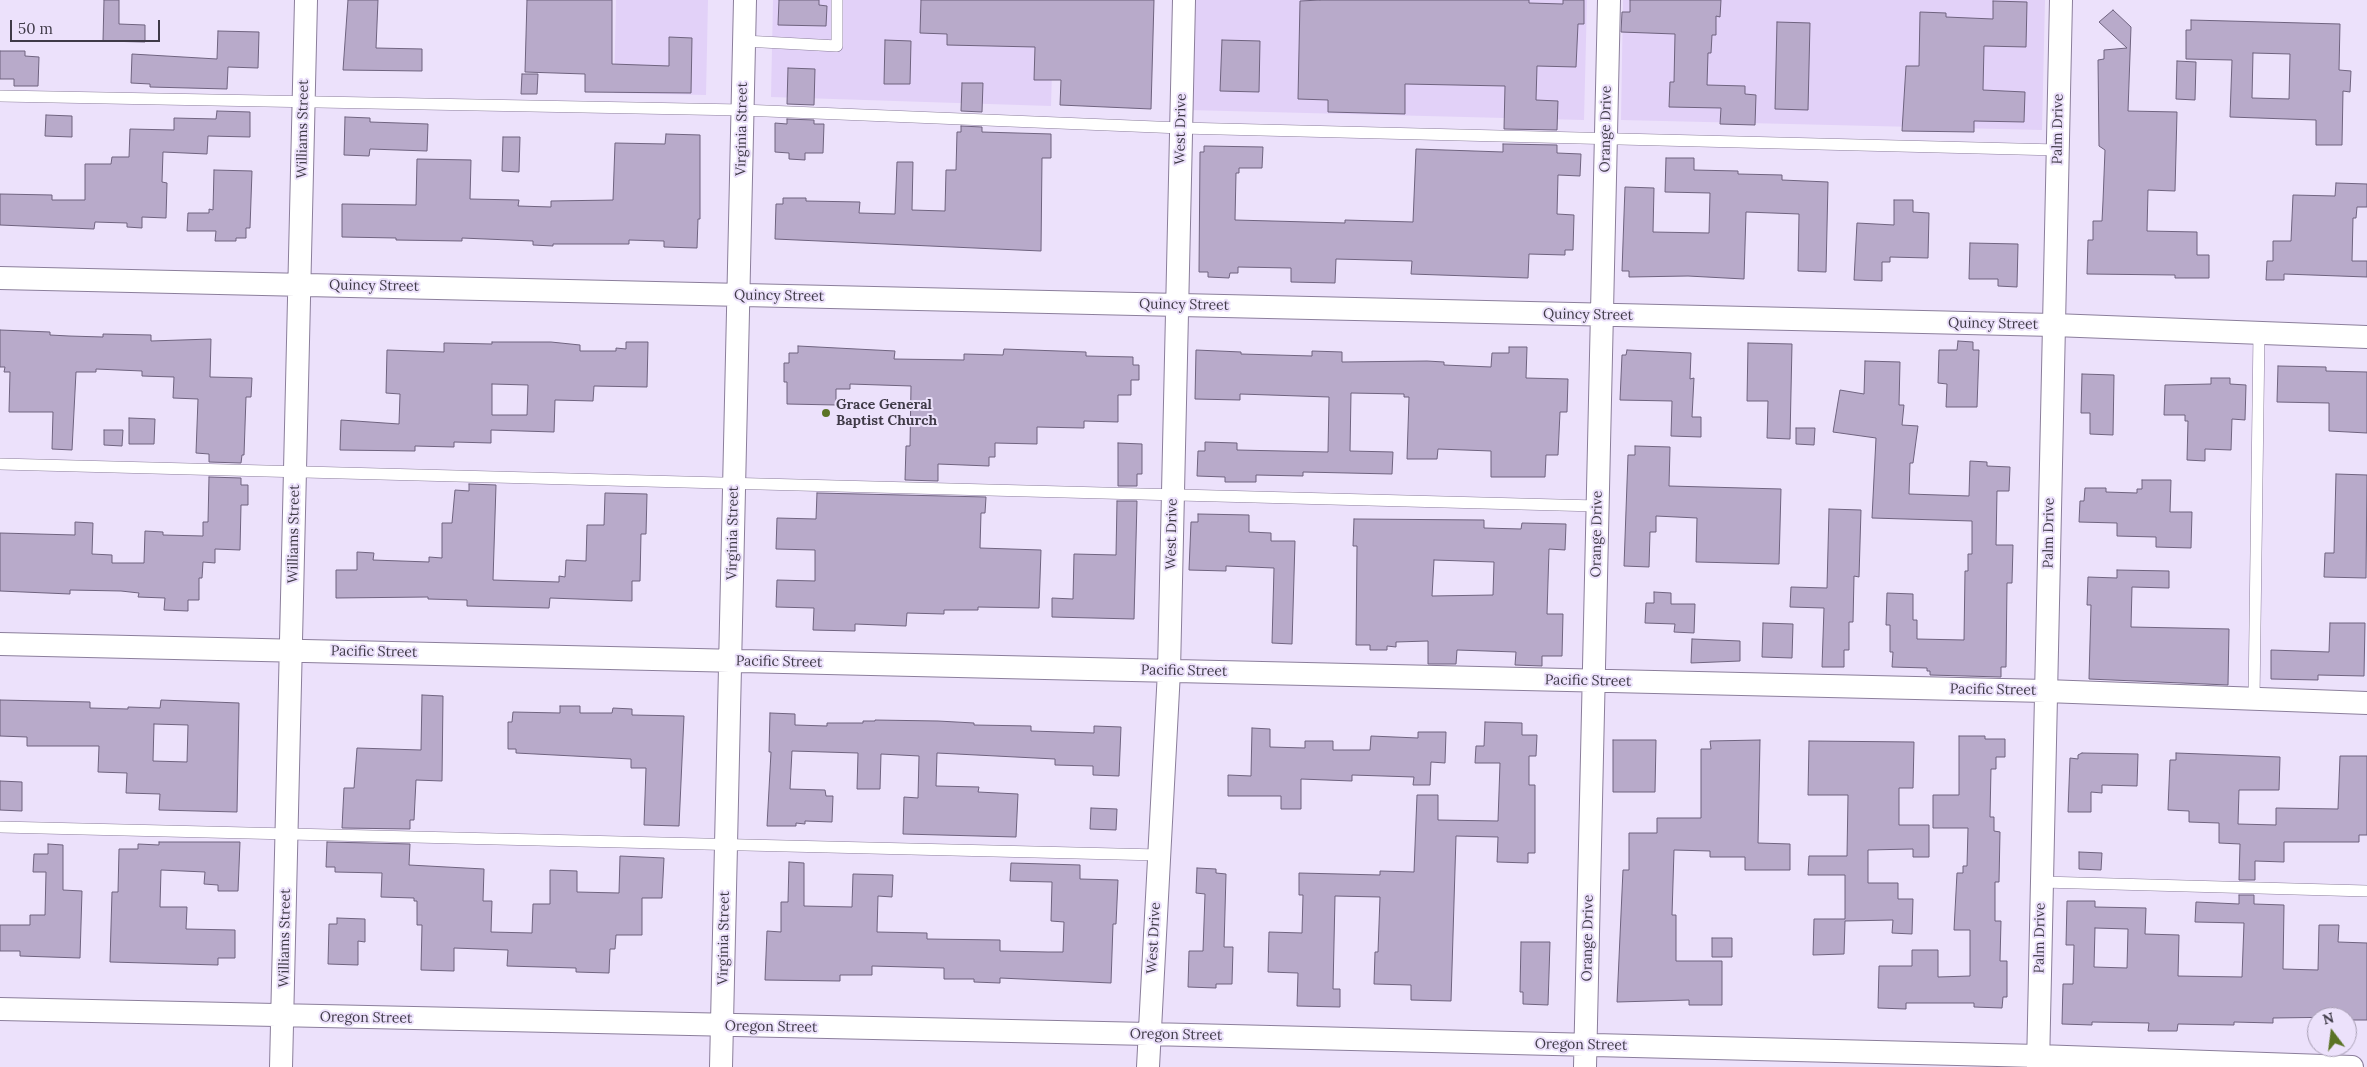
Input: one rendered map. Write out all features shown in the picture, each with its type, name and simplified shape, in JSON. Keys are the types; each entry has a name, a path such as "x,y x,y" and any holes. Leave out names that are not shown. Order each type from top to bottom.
{"street":[{"name":"Williams Street","path":"281,1067 306,0"},
{"name":"Virginia Street","path":"721,1067 745,0"},
{"name":"West Drive","path":"1148,1067 1169,671 1184,0"},
{"name":"Orange Drive","path":"1585,1056 1609,0"},
{"name":"Palm Drive","path":"2038,1062 2061,0"},
{"name":"Quincy Street","path":"0,278 2054,325 2367,337"},
{"name":"Pacific Street","path":"0,644 2046,691 2367,703"},
{"name":"Oregon Street","path":"0,1009 1149,1034 1585,1056 2352,1067"}],"lane":[{"path":"744,41 837,46 837,0"},
{"path":"0,96 742,110 1181,128 2058,150"},
{"path":"2254,699 2259,333"},
{"path":"0,464 1598,506"},
{"path":"0,826 1159,855"},
{"path":"2042,882 2367,891"}],"shaded area":[{"path":"616,0 708,0 706,95 614,93"},
{"path":"773,0 1054,0 1051,106 771,97"},
{"path":"1191,0 1587,0 1584,120 1188,110"},
{"path":"1623,0 2045,0 2042,130 1621,120"}],"building":[{"path":"104,0 119,0 119,24 145,25 145,42 103,41"},
{"path":"348,0 378,0 376,48 422,49 422,71 343,70"},
{"path":"527,0 612,0 612,64 669,66 669,37 692,38 691,93 585,92 585,74 525,72"},
{"path":"779,0 819,0 819,5 827,6 826,26 778,25"},
{"path":"921,0 1154,0 1151,109 1060,105 1061,80 1034,80 1035,47 947,45 947,34 920,33"},
{"path":"1529,0 1529,3 1563,4 1563,0 1584,0 1584,24 1578,24 1576,67 1537,66 1536,100 1558,101 1557,130 1504,129 1505,86 1405,84 1405,114 1328,112 1328,100 1298,99 1300,1"},
{"path":"1630,0 1721,0 1720,17 1716,16 1716,35 1712,35 1711,53 1708,53 1707,85 1745,86 1745,94 1756,95 1755,125 1720,124 1721,108 1669,107 1670,82 1674,82 1675,34 1621,32 1622,12 1630,12"},
{"path":"1993,1 2027,2 2026,47 1984,46 1983,90 2025,92 2024,122 1974,121 1974,132 1902,131 1906,66 1919,66 1920,12 1946,13 1946,17 1993,19"},
{"path":"2113,10 2131,27 2128,111 2177,112 2175,191 2148,190 2147,231 2197,232 2197,255 2209,255 2209,278 2175,278 2175,275 2087,274 2088,240 2093,240 2093,221 2102,221 2105,150 2099,146 2098,60 2104,59 2104,50 2127,48 2099,22"},
{"path":"2191,20 2340,24 2339,70 2351,71 2350,92 2343,91 2342,145 2316,145 2316,120 2230,117 2232,60 2186,59 2186,30 2191,30","holes":["2253,53 2290,54 2289,99 2252,98"]},
{"path":"1777,22 1810,23 1808,110 1775,109"},
{"path":"218,31 259,32 258,68 228,67 227,89 150,87 150,84 131,83 132,54 217,59"},
{"path":"885,40 911,41 910,84 884,84"},
{"path":"1222,40 1260,41 1259,92 1220,91"},
{"path":"0,51 25,51 25,56 39,57 38,86 14,86 14,79 0,79"},
{"path":"2177,61 2196,62 2195,100 2176,99"},
{"path":"788,68 815,69 814,105 787,104"},
{"path":"522,74 538,74 537,94 521,94"},
{"path":"962,83 983,83 982,112 961,111"},
{"path":"217,111 250,112 250,137 208,136 207,154 163,152 162,182 167,183 166,218 142,217 142,228 127,227 127,223 95,222 94,229 0,225 0,194 52,195 52,200 85,200 85,164 111,164 112,157 129,157 130,129 174,130 174,118 216,119"},
{"path":"46,115 72,116 72,137 45,136"},
{"path":"345,117 370,118 370,122 428,124 427,151 370,149 369,156 344,155"},
{"path":"787,119 814,120 814,124 824,124 823,153 805,153 805,160 789,159 789,153 775,152 775,123 787,124"},
{"path":"961,126 982,127 982,132 1051,134 1051,158 1042,158 1041,251 775,239 776,204 783,204 783,198 806,198 806,201 860,202 859,213 895,214 897,162 913,162 912,210 945,211 946,170 956,170 957,132 961,132"},
{"path":"666,134 700,135 700,219 698,219 697,248 664,247 664,241 629,240 629,244 553,244 553,246 533,245 533,241 462,238 462,241 396,240 396,238 342,237 342,204 416,205 417,159 471,160 470,199 519,200 518,206 551,207 551,201 613,200 615,143 665,144"},
{"path":"503,137 520,137 519,172 502,171"},
{"path":"1503,144 1557,145 1557,153 1581,154 1580,176 1558,175 1557,214 1574,215 1573,250 1565,250 1565,255 1529,254 1528,278 1411,274 1412,261 1336,259 1335,283 1291,282 1291,268 1238,267 1238,273 1230,273 1229,278 1208,277 1208,272 1199,272 1200,152 1204,152 1204,146 1263,147 1262,168 1239,168 1239,173 1236,173 1235,220 1345,223 1345,220 1413,222 1416,149 1503,152"},
{"path":"1666,158 1694,158 1694,170 1738,171 1738,174 1782,175 1782,180 1828,182 1826,272 1798,271 1799,214 1746,212 1744,279 1688,276 1629,277 1629,271 1622,271 1625,187 1654,188 1653,232 1709,233 1710,193 1665,192"},
{"path":"214,170 252,171 250,228 246,228 246,238 236,238 236,241 215,241 216,231 187,231 188,213 209,213 209,209 213,210"},
{"path":"2336,183 2367,184 2367,207 2357,207 2356,218 2353,218 2352,261 2367,261 2367,277 2284,274 2284,280 2266,280 2267,261 2273,261 2273,241 2291,241 2293,195 2335,196"},
{"path":"1894,200 1913,200 1913,212 1929,213 1928,258 1890,257 1890,262 1882,262 1882,281 1854,280 1857,223 1894,225"},
{"path":"1970,243 2018,244 2017,287 1998,286 1998,279 1969,279"},
{"path":"0,330 50,332 50,335 69,336 103,337 103,334 151,335 151,341 211,339 210,377 252,378 251,397 246,397 244,455 242,455 241,463 209,462 209,454 196,453 198,399 173,398 174,377 142,376 142,371 96,369 96,372 76,372 72,450 52,449 53,412 9,412 10,372 4,372 5,367 0,367"},
{"path":"1958,341 1973,342 1973,350 1979,350 1977,407 1946,407 1947,384 1938,383 1939,350 1957,350"},
{"path":"492,342 551,342 580,345 580,351 616,351 616,348 626,349 626,342 648,342 647,387 594,386 593,401 555,400 554,432 491,430 491,443 454,442 454,447 415,446 415,451 340,450 341,420 399,424 400,394 386,393 387,350 444,352 444,343 492,344","holes":["492,384 528,385 527,415 492,415"]},
{"path":"1748,343 1792,344 1790,439 1767,438 1768,401 1747,401"},
{"path":"798,346 895,351 894,359 964,360 964,354 1003,355 1004,349 1086,352 1086,356 1133,357 1133,365 1139,365 1139,380 1131,380 1131,395 1118,395 1118,422 1084,421 1084,428 1037,427 1037,444 995,443 995,457 989,457 989,466 938,464 938,481 905,480 906,446 910,446 911,386 850,384 850,389 836,389 836,405 787,404 787,382 784,382 784,363 789,363 789,353 798,353"},
{"path":"1509,347 1527,347 1526,378 1568,379 1567,412 1560,412 1558,455 1546,455 1545,477 1491,477 1491,451 1438,449 1437,459 1407,459 1409,397 1404,397 1404,394 1351,393 1350,451 1393,452 1392,474 1303,472 1303,476 1256,475 1256,482 1225,482 1225,477 1197,476 1198,451 1205,451 1205,442 1237,443 1237,450 1328,452 1329,397 1240,394 1240,400 1195,399 1196,350 1241,352 1241,354 1312,356 1312,351 1342,352 1342,362 1427,361 1444,362 1444,365 1491,367 1492,353 1509,353"},
{"path":"1627,350 1691,353 1690,379 1694,378 1692,417 1701,417 1701,437 1671,436 1672,401 1620,400 1622,355 1626,355"},
{"path":"1865,361 1900,362 1899,405 1904,405 1902,425 1918,426 1913,463 1910,463 1909,494 1969,496 1970,461 1987,462 1987,466 2010,467 2009,491 1997,491 1996,545 2013,545 2012,583 2007,583 2006,667 2001,667 2001,677 1930,675 1930,671 1927,671 1927,668 1892,667 1893,652 1890,652 1890,625 1886,625 1887,593 1913,594 1913,620 1917,620 1917,639 1964,640 1965,571 1968,571 1968,554 1972,554 1972,521 1872,518 1876,438 1833,432 1840,390 1864,394"},
{"path":"2278,366 2326,367 2326,371 2367,372 2367,433 2329,431 2329,403 2277,402"},
{"path":"2082,374 2114,375 2113,435 2090,434 2090,413 2081,413"},
{"path":"2211,378 2230,378 2230,384 2246,385 2245,420 2232,419 2231,450 2205,449 2205,461 2187,460 2188,421 2185,421 2185,415 2164,415 2165,385 2211,384"},
{"path":"129,418 155,419 154,444 129,444"},
{"path":"1796,428 1815,428 1814,445 1796,444"},
{"path":"104,430 123,430 122,446 104,445"},
{"path":"1118,443 1142,444 1142,474 1137,474 1137,486 1118,486"},
{"path":"1635,446 1670,447 1669,486 1781,489 1779,564 1696,562 1697,518 1656,516 1656,532 1650,532 1649,567 1624,566 1628,455 1635,455"},
{"path":"2336,474 2367,475 2366,578 2324,577 2325,553 2334,553"},
{"path":"209,477 241,478 241,485 248,485 248,505 241,505 240,550 215,549 215,563 203,562 202,578 199,578 199,600 188,600 188,611 164,610 165,598 138,597 139,593 121,591 70,590 70,594 0,591 0,533 75,535 75,522 93,523 92,554 112,555 112,563 144,563 145,531 163,532 163,535 203,536 203,522 208,522"},
{"path":"2142,480 2171,480 2170,512 2192,512 2191,548 2156,547 2156,537 2117,536 2117,523 2079,522 2080,501 2084,501 2085,488 2106,488 2106,492 2137,493 2137,489 2142,489"},
{"path":"469,484 496,485 493,580 559,582 559,576 565,577 566,560 586,561 587,525 604,525 605,493 647,494 646,534 641,534 640,581 632,581 632,601 550,598 549,608 467,606 467,600 428,599 428,597 336,598 336,570 357,570 357,552 374,553 373,560 429,562 429,557 442,558 442,523 452,523 455,490 469,491"},
{"path":"817,493 986,497 985,513 981,513 980,548 1041,550 1039,608 978,607 978,610 944,610 944,614 907,613 906,626 855,624 855,631 813,630 814,608 776,607 777,580 815,581 815,550 776,549 777,518 816,519"},
{"path":"1117,501 1137,501 1134,619 1052,617 1052,598 1073,599 1074,554 1116,555"},
{"path":"1829,509 1861,510 1859,577 1854,576 1853,622 1849,622 1849,650 1844,650 1844,667 1822,667 1824,608 1790,607 1791,587 1827,588"},
{"path":"1198,514 1249,515 1249,532 1271,533 1271,541 1295,541 1292,644 1272,643 1274,568 1226,566 1226,571 1189,570 1191,522 1198,522"},
{"path":"1354,519 1484,520 1484,528 1521,529 1522,523 1566,524 1565,550 1549,549 1547,614 1563,614 1562,656 1542,656 1542,666 1515,665 1516,652 1457,650 1456,664 1428,664 1428,641 1396,642 1396,647 1387,646 1387,650 1370,650 1370,645 1356,645 1357,546 1353,546","holes":["1434,560 1494,562 1493,595 1432,596"]},
{"path":"2117,570 2169,571 2169,588 2132,587 2131,627 2229,629 2228,685 2089,679 2091,605 2087,605 2088,577 2117,578"},
{"path":"1654,592 1671,593 1671,604 1695,604 1694,633 1674,632 1675,624 1645,623 1646,603 1654,603"},
{"path":"1763,623 1793,624 1792,658 1762,657"},
{"path":"2330,623 2365,623 2364,676 2318,675 2318,680 2271,679 2271,650 2329,652"},
{"path":"1692,639 1740,641 1740,661 1691,663"},
{"path":"422,695 443,696 442,781 416,780 414,820 410,820 410,829 342,828 344,788 354,788 357,748 421,750"},
{"path":"0,700 90,702 90,708 128,709 128,707 160,708 161,700 239,703 237,812 159,810 160,794 126,793 127,773 98,772 99,746 27,746 27,737 0,736","holes":["154,724 188,725 187,762 153,761"]},
{"path":"560,706 580,706 580,713 612,713 613,708 632,709 632,715 684,716 679,826 644,825 646,768 631,768 631,759 516,753 516,749 508,749 508,722 512,722 513,712 560,713"},
{"path":"770,713 795,714 795,725 827,726 827,723 863,723 863,721 875,720 938,721 974,723 974,725 1031,726 1031,731 1094,733 1094,726 1121,727 1119,776 1093,775 1093,766 1055,765 1055,759 937,753 936,786 979,787 978,792 1018,794 1016,837 903,834 904,797 918,798 919,756 881,754 880,789 857,789 858,753 792,751 790,789 825,790 826,796 833,796 832,822 805,821 805,824 796,823 796,826 767,826 771,752 769,752"},
{"path":"1485,722 1522,723 1522,735 1537,735 1536,756 1529,756 1529,785 1535,785 1535,853 1528,853 1528,863 1497,862 1498,837 1456,836 1451,1001 1411,1000 1411,985 1374,984 1375,952 1378,952 1380,897 1335,896 1333,989 1340,989 1340,1007 1297,1006 1298,973 1268,972 1269,932 1302,933 1303,895 1299,895 1299,873 1380,875 1380,871 1414,872 1417,795 1438,795 1438,820 1498,821 1500,763 1475,763 1476,746 1484,746"},
{"path":"1252,728 1270,729 1270,747 1305,748 1305,741 1333,741 1333,750 1370,750 1371,736 1418,738 1418,732 1446,732 1445,763 1431,762 1430,785 1413,785 1414,777 1352,775 1352,781 1301,779 1301,809 1281,809 1281,796 1228,796 1228,775 1251,776"},
{"path":"1959,736 1985,736 1985,739 2005,739 2005,757 1996,757 1996,769 1991,769 1990,817 1994,817 1994,831 2000,832 1999,882 1995,882 1995,921 2001,921 2000,961 2007,961 2007,997 2003,997 2002,1008 1974,1007 1974,1003 1906,1003 1906,1009 1878,1008 1879,966 1912,966 1912,950 1938,950 1938,977 1970,976 1970,930 1954,930 1957,873 1963,873 1963,866 1967,866 1968,828 1933,828 1933,795 1959,795"},
{"path":"1613,740 1656,740 1655,792 1613,792"},
{"path":"1760,740 1758,843 1790,844 1790,870 1745,870 1745,857 1710,857 1710,851 1674,850 1672,915 1676,915 1676,961 1722,961 1722,1005 1689,1005 1689,1000 1617,1002 1623,870 1629,870 1629,833 1657,833 1657,818 1701,818 1701,749 1711,749 1710,741"},
{"path":"1809,741 1914,742 1913,788 1899,788 1899,825 1929,825 1929,857 1913,857 1913,849 1868,850 1868,883 1898,883 1898,899 1913,899 1912,934 1892,933 1893,920 1845,921 1844,954 1813,955 1814,919 1845,919 1845,875 1808,875 1809,856 1847,856 1848,795 1808,795"},
{"path":"2082,753 2138,754 2137,786 2102,785 2102,793 2091,792 2091,812 2068,812 2070,758 2078,759 2078,755"},
{"path":"2176,753 2280,757 2279,790 2239,790 2238,824 2276,825 2276,808 2338,809 2340,756 2367,756 2367,835 2359,835 2359,842 2284,842 2284,862 2255,861 2255,880 2239,880 2240,844 2219,843 2219,823 2189,822 2189,811 2168,810 2170,760 2176,760"},
{"path":"0,781 22,782 22,811 0,810"},
{"path":"1091,808 1117,809 1116,830 1090,829"},
{"path":"159,842 240,842 238,891 218,891 218,885 204,884 205,872 161,870 160,907 187,907 186,929 235,930 235,958 218,958 218,965 110,962 112,892 118,892 119,849 138,849 138,844 159,845"},
{"path":"327,842 410,844 409,865 484,869 483,901 492,901 491,932 532,933 533,904 550,904 550,870 577,871 577,892 619,893 620,856 664,858 662,898 642,898 642,935 616,935 615,949 610,949 609,973 576,972 576,968 507,966 508,950 454,948 454,971 421,970 422,925 417,925 417,901 414,901 414,898 381,897 382,873 335,872 335,867 326,867"},
{"path":"48,844 63,845 63,890 82,891 80,958 20,956 20,951 0,951 0,925 30,925 30,915 45,915 46,872 33,872 34,854 48,854"},
{"path":"2079,852 2102,853 2101,870 2079,869"},
{"path":"789,862 804,863 804,906 852,907 853,874 893,875 892,897 878,896 877,932 927,933 927,939 1000,940 1000,951 1048,952 1063,952 1064,922 1051,921 1052,882 1010,881 1011,863 1080,865 1080,879 1118,880 1116,924 1113,924 1111,983 1000,978 1000,983 974,982 974,979 944,979 944,968 872,966 872,975 840,975 840,981 765,980 767,931 781,932 781,902 788,902"},
{"path":"1197,868 1216,869 1216,873 1226,874 1224,947 1233,947 1232,984 1216,984 1216,988 1188,987 1189,951 1203,951 1205,894 1196,893"},
{"path":"2239,895 2254,895 2254,904 2284,905 2283,969 2318,970 2319,925 2339,925 2338,942 2367,943 2367,1020 2357,1020 2357,1007 2307,1007 2307,1018 2273,1018 2273,1023 2234,1022 2234,1025 2178,1024 2177,1031 2148,1031 2149,1023 2092,1022 2092,1025 2062,1024 2063,984 2073,984 2074,945 2066,945 2067,901 2095,901 2095,907 2146,908 2145,934 2179,935 2178,976 2242,977 2244,923 2195,922 2196,902 2239,904","holes":["2095,928 2128,929 2127,968 2094,967"]},
{"path":"337,918 365,919 365,942 358,941 358,965 328,964 329,924 337,924"},
{"path":"1712,938 1732,938 1732,957 1712,957"},
{"path":"1521,942 1550,942 1548,1005 1523,1004 1523,992 1520,992"}],"place":[{"name":"Grace General Baptist Church","path":"826,413"}]}
